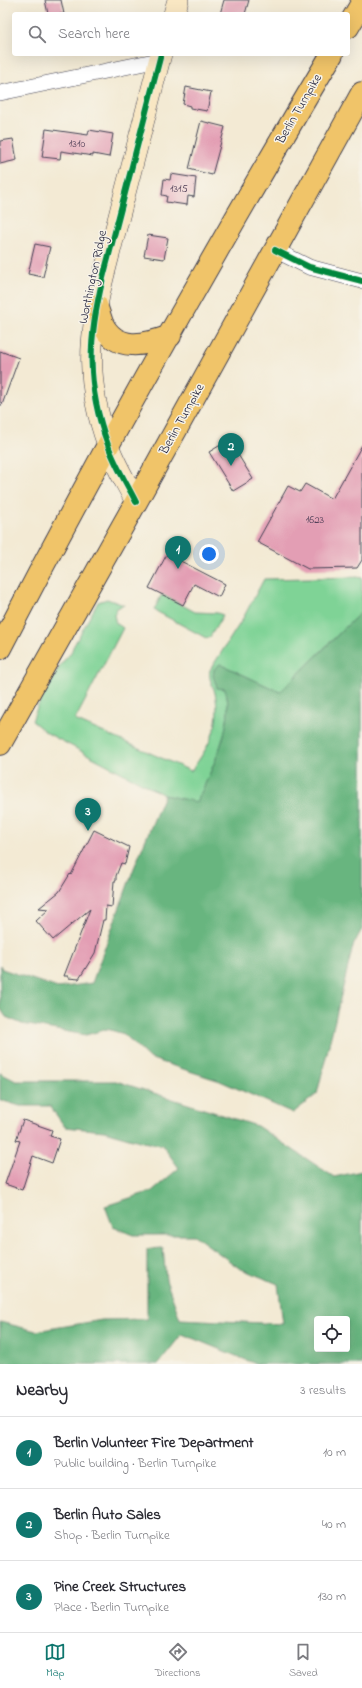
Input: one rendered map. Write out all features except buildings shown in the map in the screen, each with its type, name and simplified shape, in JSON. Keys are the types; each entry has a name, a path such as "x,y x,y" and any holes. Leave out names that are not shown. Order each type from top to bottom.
{"highway":[{"path":"350,24 362,3"},
{"name":"Berlin Turnpike","path":"0,648 108,446 246,200 331,56"},
{"name":"Berlin Turnpike","path":"0,744 136,502 362,93"},
{"path":"96,305 102,324 111,336 123,343 138,345 152,343 170,336"}],"street":[{"path":"175,12 178,0"},
{"path":"0,93 160,57"},
{"name":"Worthington Ridge","path":"136,502 108,446 98,414 93,389 90,361 91,340 96,305 160,57"},
{"path":"275,250 309,268 362,281"}],"green space":[{"path":"362,578 362,611 280,692 220,664 217,687 225,689 228,702 228,717 225,732 215,762 197,803 164,795 47,733 32,721 50,682 71,652 98,602 107,599 124,605 117,608 114,615 116,623 123,628 75,720 191,771 208,744 217,716 217,705 210,679 210,670 242,620 264,579"},
{"path":"162,594 195,612 217,613 223,615 210,637 206,638 154,610"},
{"path":"362,611 362,929 353,946 317,1094 293,1113 220,1081 149,1058 124,1034 107,1029 86,1035 22,1024 6,1017 0,1008 0,965 2,969 58,988 92,983 134,868 164,795 197,802 215,762 225,731 228,716 228,702 225,689 217,688 213,676 214,669 220,664 280,692"},
{"path":"0,1073 16,1081 116,1081 257,1126 334,1177 362,1171 362,1364 256,1364 182,1334 158,1364 0,1364 0,1322 36,1331 102,1320 147,1319 147,1249 163,1248 166,1280 180,1319 283,1324 278,1284 239,1268 194,1235 133,1235 113,1227 105,1206 152,1191 179,1168 162,1145 143,1142 104,1131 65,1127 50,1106 20,1106 0,1100"}],"cycle path":[{"path":"136,502 114,460 101,423 93,382 92,342 94,321 103,278 160,56"},
{"path":"275,250 309,267 362,281"}],"place":[{"name":"Berlin Auto Sales","path":"231,466"},
{"name":"Berlin Volunteer Fire Department","path":"178,569"},
{"name":"Pine Creek Structures","path":"88,831"}]}
